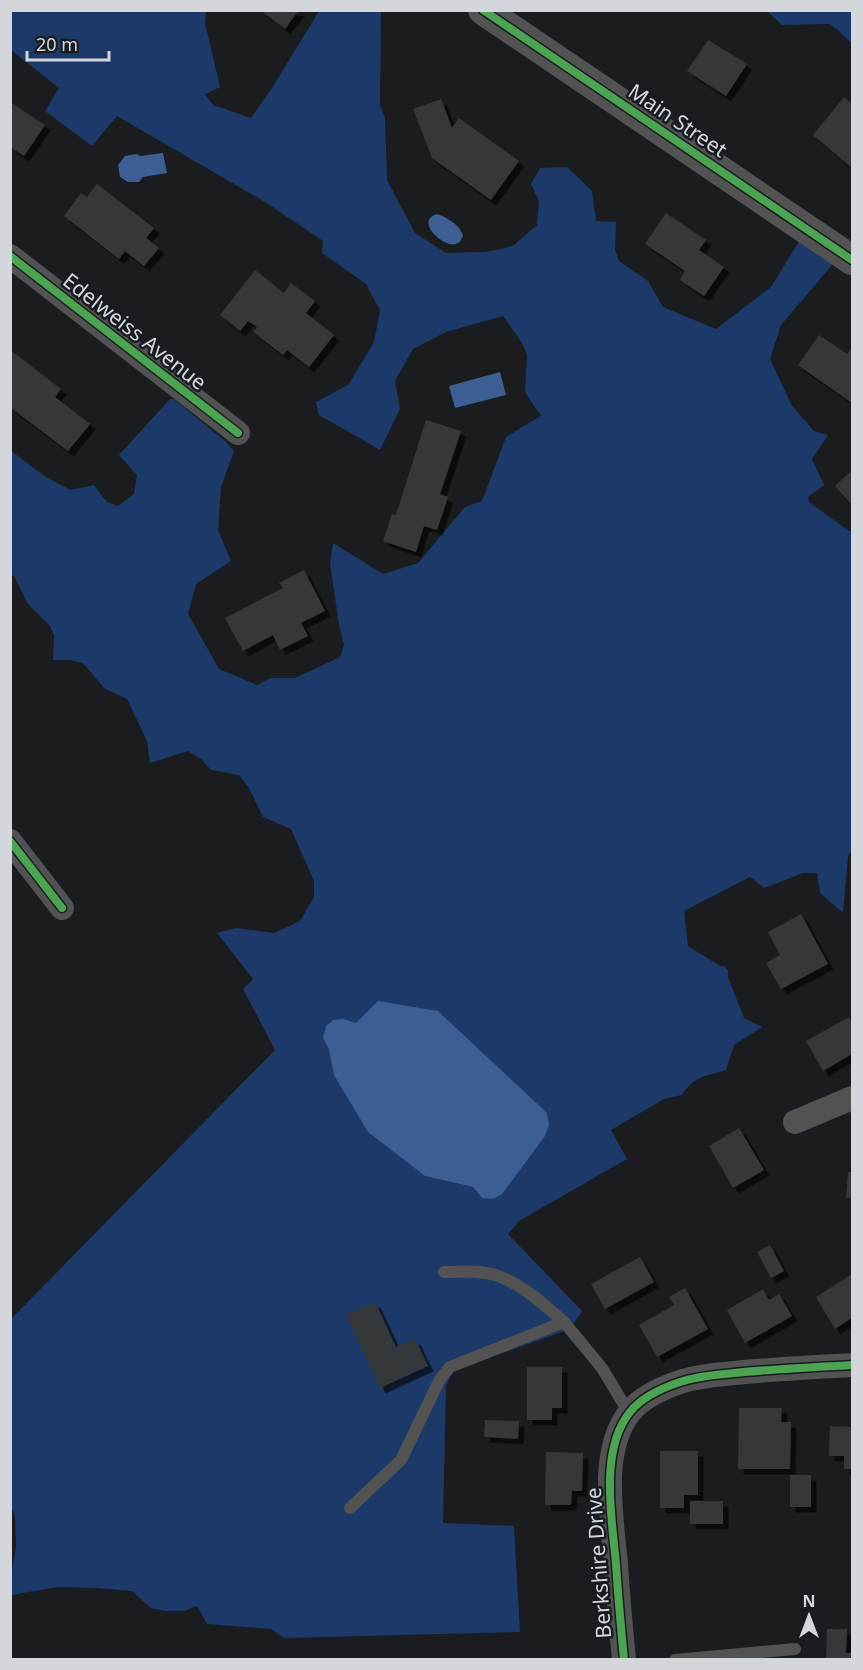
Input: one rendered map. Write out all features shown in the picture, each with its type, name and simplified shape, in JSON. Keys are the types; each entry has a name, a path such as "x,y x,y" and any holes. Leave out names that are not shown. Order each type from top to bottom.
{"street":[{"name":"Main Street","path":"483,10 852,260"},
{"name":"Edelweiss Avenue","path":"10,256 238,433"},
{"path":"10,842 62,908"},
{"path":"795,1122 852,1098"},
{"name":"Berkshire Drive","path":"624,1659 610,1498 610,1470 614,1445 629,1413 640,1402 680,1382 710,1375 852,1365"}],"lane":[{"path":"444,1272 470,1271 494,1274 523,1287 564,1322 602,1368 629,1413"},
{"path":"350,1508 401,1460 440,1379 450,1367 564,1322"},
{"path":"675,1659 795,1649"}],"shaded area":[{"path":"11,11 206,11 205,23 220,87 205,94 213,105 251,118 319,11 381,11 380,105 385,118 387,180 415,233 446,253 484,252 514,245 537,225 539,201 531,184 540,168 567,167 592,191 596,221 616,222 615,249 619,261 648,281 663,307 716,329 771,287 803,235 837,259 781,325 770,359 792,406 814,431 828,435 812,459 824,485 808,497 809,502 852,531 852,849 848,857 843,913 820,893 817,873 803,873 764,888 750,877 684,911 688,946 720,966 724,966 728,971 728,977 744,1018 762,1027 734,1045 726,1070 696,1080 682,1095 664,1099 611,1130 627,1159 519,1221 508,1234 582,1311 570,1329 453,1371 446,1386 443,1523 514,1526 520,1632 284,1638 271,1629 207,1624 197,1606 184,1611 151,1608 132,1591 58,1587 11,1595 11,1575 16,1547 15,1517 11,1505 11,1319 275,1050 243,989 253,979 217,933 236,928 274,933 300,921 314,897 314,881 291,829 263,817 249,788 239,775 211,770 201,759 188,751 150,763 147,741 127,699 104,688 83,663 53,660 54,635 50,626 28,604 14,576 11,575 11,451 43,475 70,490 94,485 107,502 118,506 134,494 137,475 119,455 170,399 174,399 225,441 234,451 221,487 218,530 231,561 196,584 188,614 219,669 257,685 271,678 295,678 340,657 344,645 330,563 333,543 383,574 418,563 465,507 482,501 506,437 542,415 525,392 527,355 522,343 503,316 446,332 413,349 395,381 400,409 380,450 319,415 316,402 348,385 374,342 380,310 366,284 322,253 323,241 265,202 117,116 92,146 45,111 59,88 11,50","holes":["344,1019 356,1023 482,1198 473,1187 425,1176 334,1075 324,1038 326,1026"]},
{"path":"767,11 852,11 852,44 829,24 782,25"},
{"path":"163,153 167,173 143,177 139,182 128,182 120,177 118,165 125,156"},
{"path":"437,214 457,225 463,236 460,242 453,244 445,242 432,231 429,221"},
{"path":"500,372 506,395 455,408 449,386"},
{"path":"378,1001 438,1011 547,1113 549,1125 545,1136 502,1194 493,1199 482,1198 473,1187 425,1176 368,1132 334,1075 328,1047 323,1038 326,1026 333,1020 344,1019 356,1023"}],"building":[{"path":"260,10 299,10 285,29"},
{"path":"708,40 747,64 726,96 687,71"},
{"path":"844,97 852,104 852,168 813,135"},
{"path":"441,99 452,128 459,118 519,161 491,200 432,158 413,109"},
{"path":"10,102 45,125 24,156 10,147"},
{"path":"97,184 154,228 146,238 159,248 144,266 125,251 119,259 64,216 81,193 87,197"},
{"path":"666,213 706,240 699,250 724,267 704,296 680,280 685,271 645,244"},
{"path":"255,270 284,293 291,283 315,301 306,313 334,335 309,367 287,350 283,355 253,332 257,327 248,321 240,331 220,315"},
{"path":"819,335 847,354 852,347 852,403 798,365"},
{"path":"13,352 61,389 55,397 90,424 68,451 10,407 10,355"},
{"path":"426,420 461,431 440,494 448,497 437,530 424,526 416,552 383,541 392,514 396,515"},
{"path":"852,470 852,505 835,486"},
{"path":"304,570 325,611 301,623 308,636 280,650 273,635 243,651 225,618 283,588 279,583"},
{"path":"801,914 828,964 781,989 766,963 780,955 768,932"},
{"path":"849,1017 852,1024 852,1054 823,1071 806,1041"},
{"path":"739,1128 764,1170 733,1188 709,1146"},
{"path":"848,1172 852,1172 852,1198 846,1198"},
{"path":"770,1245 784,1271 771,1278 757,1252"},
{"path":"640,1257 654,1282 605,1309 591,1284"},
{"path":"852,1274 852,1318 835,1329 816,1297"},
{"path":"685,1288 708,1329 657,1357 639,1325 674,1305 669,1297"},
{"path":"763,1289 769,1300 779,1294 792,1316 745,1343 727,1310"},
{"path":"375,1302 396,1347 415,1339 428,1366 380,1388 346,1315"},
{"path":"527,1367 562,1367 562,1408 552,1408 552,1420 527,1420"},
{"path":"739,1408 782,1408 781,1422 791,1422 790,1469 738,1469"},
{"path":"485,1420 519,1421 518,1439 484,1437"},
{"path":"830,1426 852,1427 852,1469 844,1469 844,1456 829,1456"},
{"path":"660,1451 698,1451 698,1495 684,1495 684,1508 660,1508"},
{"path":"546,1452 583,1453 582,1491 572,1491 571,1505 545,1505"},
{"path":"790,1475 811,1475 811,1507 790,1507"},
{"path":"690,1501 723,1501 723,1524 690,1524"},
{"path":"827,1629 847,1629 846,1653 852,1653 852,1659 826,1659"}],"cycle path":[{"path":"483,10 852,260"},
{"path":"10,256 238,433"},
{"path":"10,841 62,908"},
{"path":"624,1660 610,1485 614,1445 620,1428 630,1412 652,1394 693,1378 763,1370 852,1365"}]}
